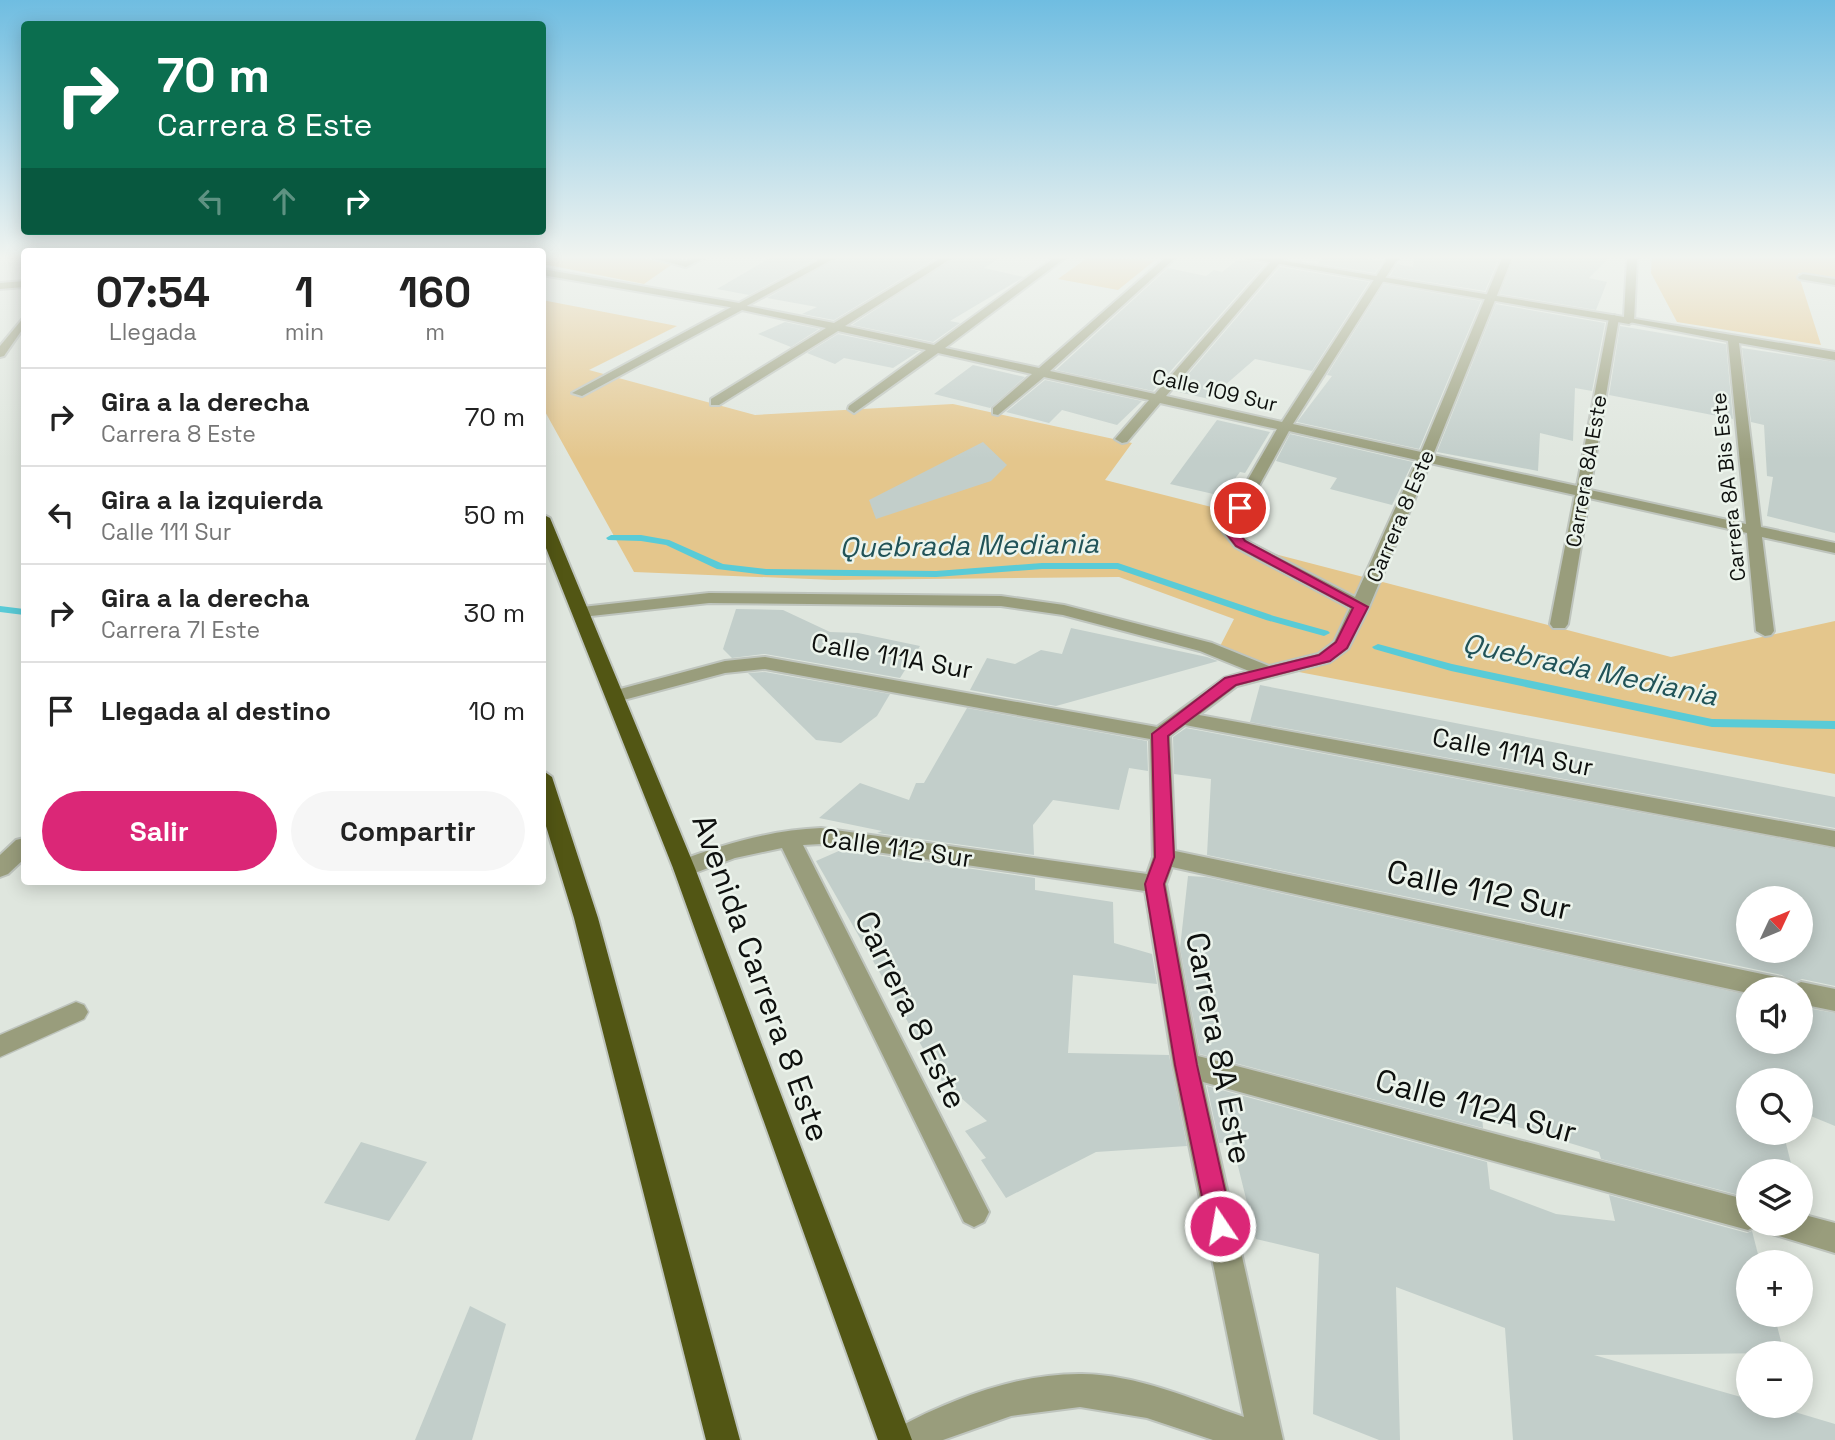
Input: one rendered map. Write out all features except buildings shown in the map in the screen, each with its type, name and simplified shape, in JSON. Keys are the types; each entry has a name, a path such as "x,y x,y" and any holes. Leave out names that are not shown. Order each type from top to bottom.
{"highway":[{"name":"Avenida Carrera 8 Este","path":"546,527 684,868 895,1440"},
{"path":"546,790 586,918 723,1440"}],"street":[{"path":"0,354 20,325"},
{"path":"578,393 705,325"},
{"name":"Calle 109 Sur","path":"828,325 1835,548"},
{"path":"715,402 839,325"},
{"path":"854,410 968,325"},
{"path":"998,411 1095,325"},
{"path":"1122,439 1220,325"},
{"path":"1349,325 1284,427 1228,528 1241,544 1361,607"},
{"name":"Carrera 8 Este","path":"1171,726 1231,682 1324,658 1342,645 1425,458 1478,325"},
{"name":"Carrera 8A Este","path":"1559,624 1582,494 1620,325"},
{"path":"1658,325 1835,356"},
{"name":"Carrera 8A Bis Este","path":"1733,338 1765,631"},
{"path":"582,612 709,598 1001,601 1064,610 1206,647 1267,672"},
{"name":"Calle 111A Sur","path":"615,696 725,667 765,663 1171,726 1835,839"},
{"name":"Carrera 8A Este","path":"1171,726 1164,857 1155,884 1186,1065 1265,1440"},
{"name":"Calle 112 Sur","path":"684,868 756,843 788,837 821,836 1155,884"},
{"name":"Carrera 8 Este","path":"788,837 974,1212"},
{"path":"0,868 21,850"},
{"name":"Calle 112 Sur","path":"1164,857 1736,979"},
{"path":"1813,995 1835,1000"},
{"name":"Calle 112A Sur","path":"1186,1065 1736,1212"},
{"path":"1813,1232 1835,1238"},
{"path":"909,1440 948,1419 1011,1399 1080,1390 1147,1401 1265,1440"}],"lane":[{"path":"0,1046 76,1012"}],"shaded area":[{"path":"546,325 677,326 589,370 755,415 953,404 1132,443 1105,480 1247,516 1233,543 1671,657 1835,621 1835,774 1215,656 1234,619 1119,577 834,580 634,572 546,413"},
{"path":"1697,325 1815,325 1821,345"}],"waterway":[{"name":"Quebrada Mediania","path":"611,538 641,538 669,543 721,567 766,572 936,574 1042,566 1118,566 1270,618 1324,633"},
{"name":"Quebrada Mediania","path":"0,609 21,612"},
{"name":"Quebrada Mediania","path":"1378,647 1451,667 1712,723 1835,725"}],"route":[{"path":"1220,1226 1186,1065 1155,884 1164,857 1160,734 1231,682 1324,658 1342,645 1361,607 1241,544 1228,528 1240,508"}]}
